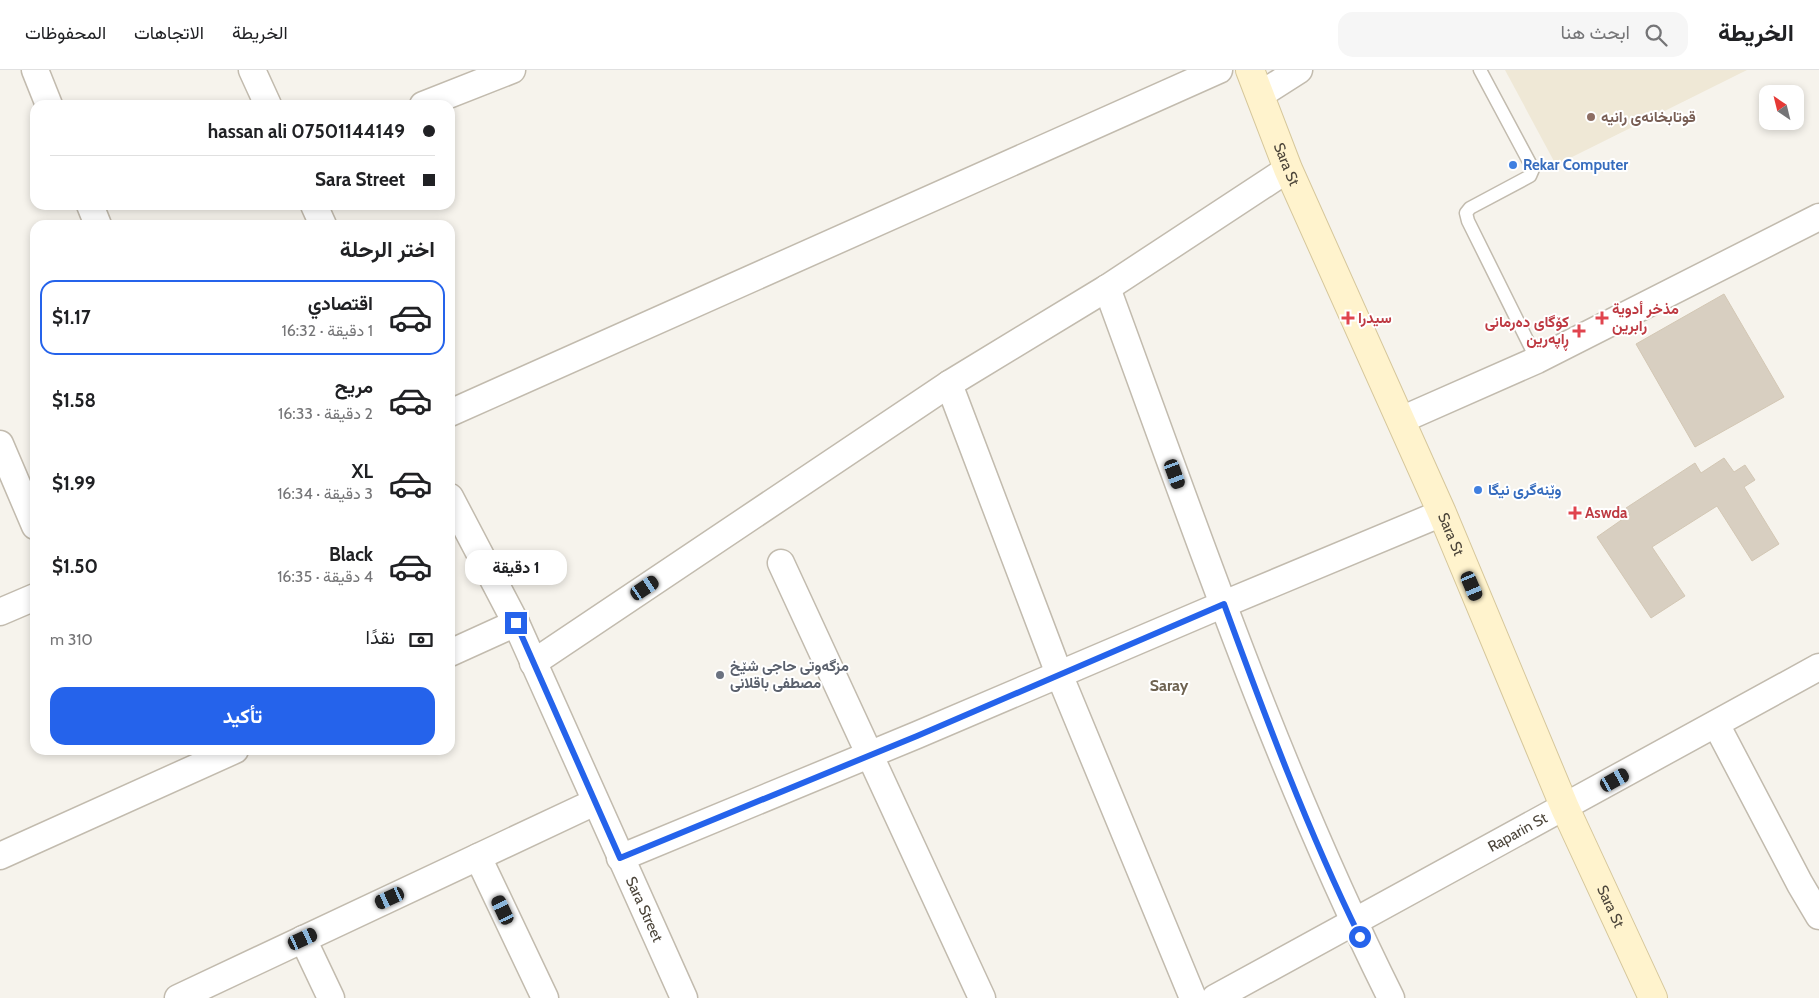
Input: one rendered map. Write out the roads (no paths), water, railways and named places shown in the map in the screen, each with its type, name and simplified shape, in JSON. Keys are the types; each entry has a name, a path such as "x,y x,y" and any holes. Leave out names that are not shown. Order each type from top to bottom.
{"main road":[{"name":"Sara St","path":"1250,70 1288,170 1442,513 1565,808 1653,998"}],"street":[{"path":"35,70 47,100"},
{"path":"252,70 266,100"},
{"path":"436,100 512,70"},
{"path":"455,411 1219,70"},
{"path":"1260,95 1299,70"},
{"path":"534,663 949,384 1106,288 1288,170"},
{"path":"1401,420 1537,360 1819,217"},
{"path":"1106,288 1284,764 1353,922 1391,998"},
{"path":"949,384 1059,674 1193,998"},
{"path":"0,444 30,514"},
{"name":"Sara Street","path":"455,507 516,623 684,998"},
{"path":"620,858 1442,513"},
{"path":"782,563 982,998"},
{"path":"0,612 30,599"},
{"path":"455,651 516,623"},
{"name":"Raparin St","path":"1215,998 1565,808 1819,667"},
{"path":"1716,724 1800,884 1819,916"},
{"path":"0,856 224,755"},
{"path":"178,998 595,802"},
{"path":"478,857 545,998"},
{"path":"303,939 331,998"}],"lane":[{"path":"1480,70 1533,169 1530,176 1470,208 1466,213 1468,221 1537,360"}],"place":[{"name":"قوتابخانەی رانیە","path":"1591,117"},
{"name":"Rekar Computer","path":"1513,165"},
{"name":"سیدرا","path":"1348,318"},
{"name":"مذخر أدوية رابرين","path":"1602,318"},
{"name":"کۆگای دەرمانی ڕاپەرین","path":"1579,331"},
{"name":"وێنەگری نیگا","path":"1478,490"},
{"name":"Aswda","path":"1575,513"},
{"name":"مزگەوتی حاجی شێخ مصطفی باقلانی","path":"720,675"}],"district":[{"name":"Saray","path":"1169,685"}]}
